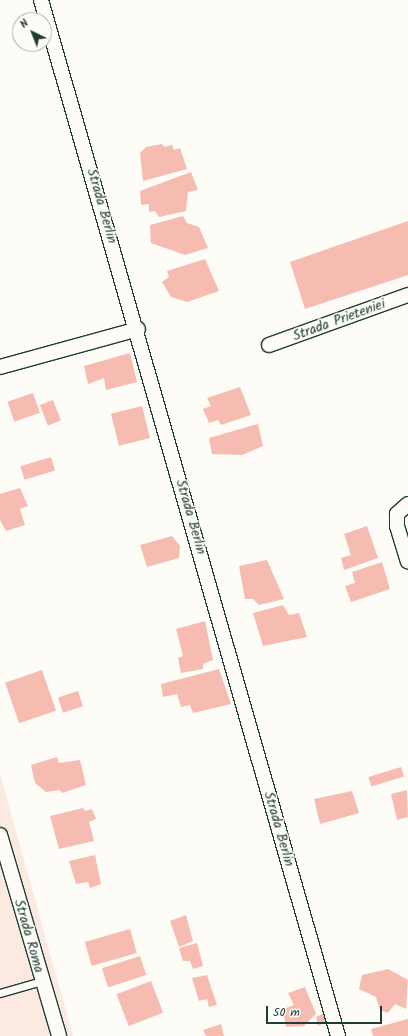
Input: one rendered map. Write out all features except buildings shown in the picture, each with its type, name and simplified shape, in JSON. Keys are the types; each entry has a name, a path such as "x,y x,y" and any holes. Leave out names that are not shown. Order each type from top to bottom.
{"street":[{"name":"Strada Berlin","path":"41,0 138,329 338,1036"},
{"name":"Strada Prieteniei","path":"269,345 408,295"},
{"path":"0,368 138,329"},
{"path":"408,504 398,514 397,526 408,561"},
{"name":"Strada Roma","path":"0,835 59,1036"}],"lane":[{"path":"0,993 42,981"}],"shaded area":[{"path":"0,774 73,1036 0,1036"}]}
